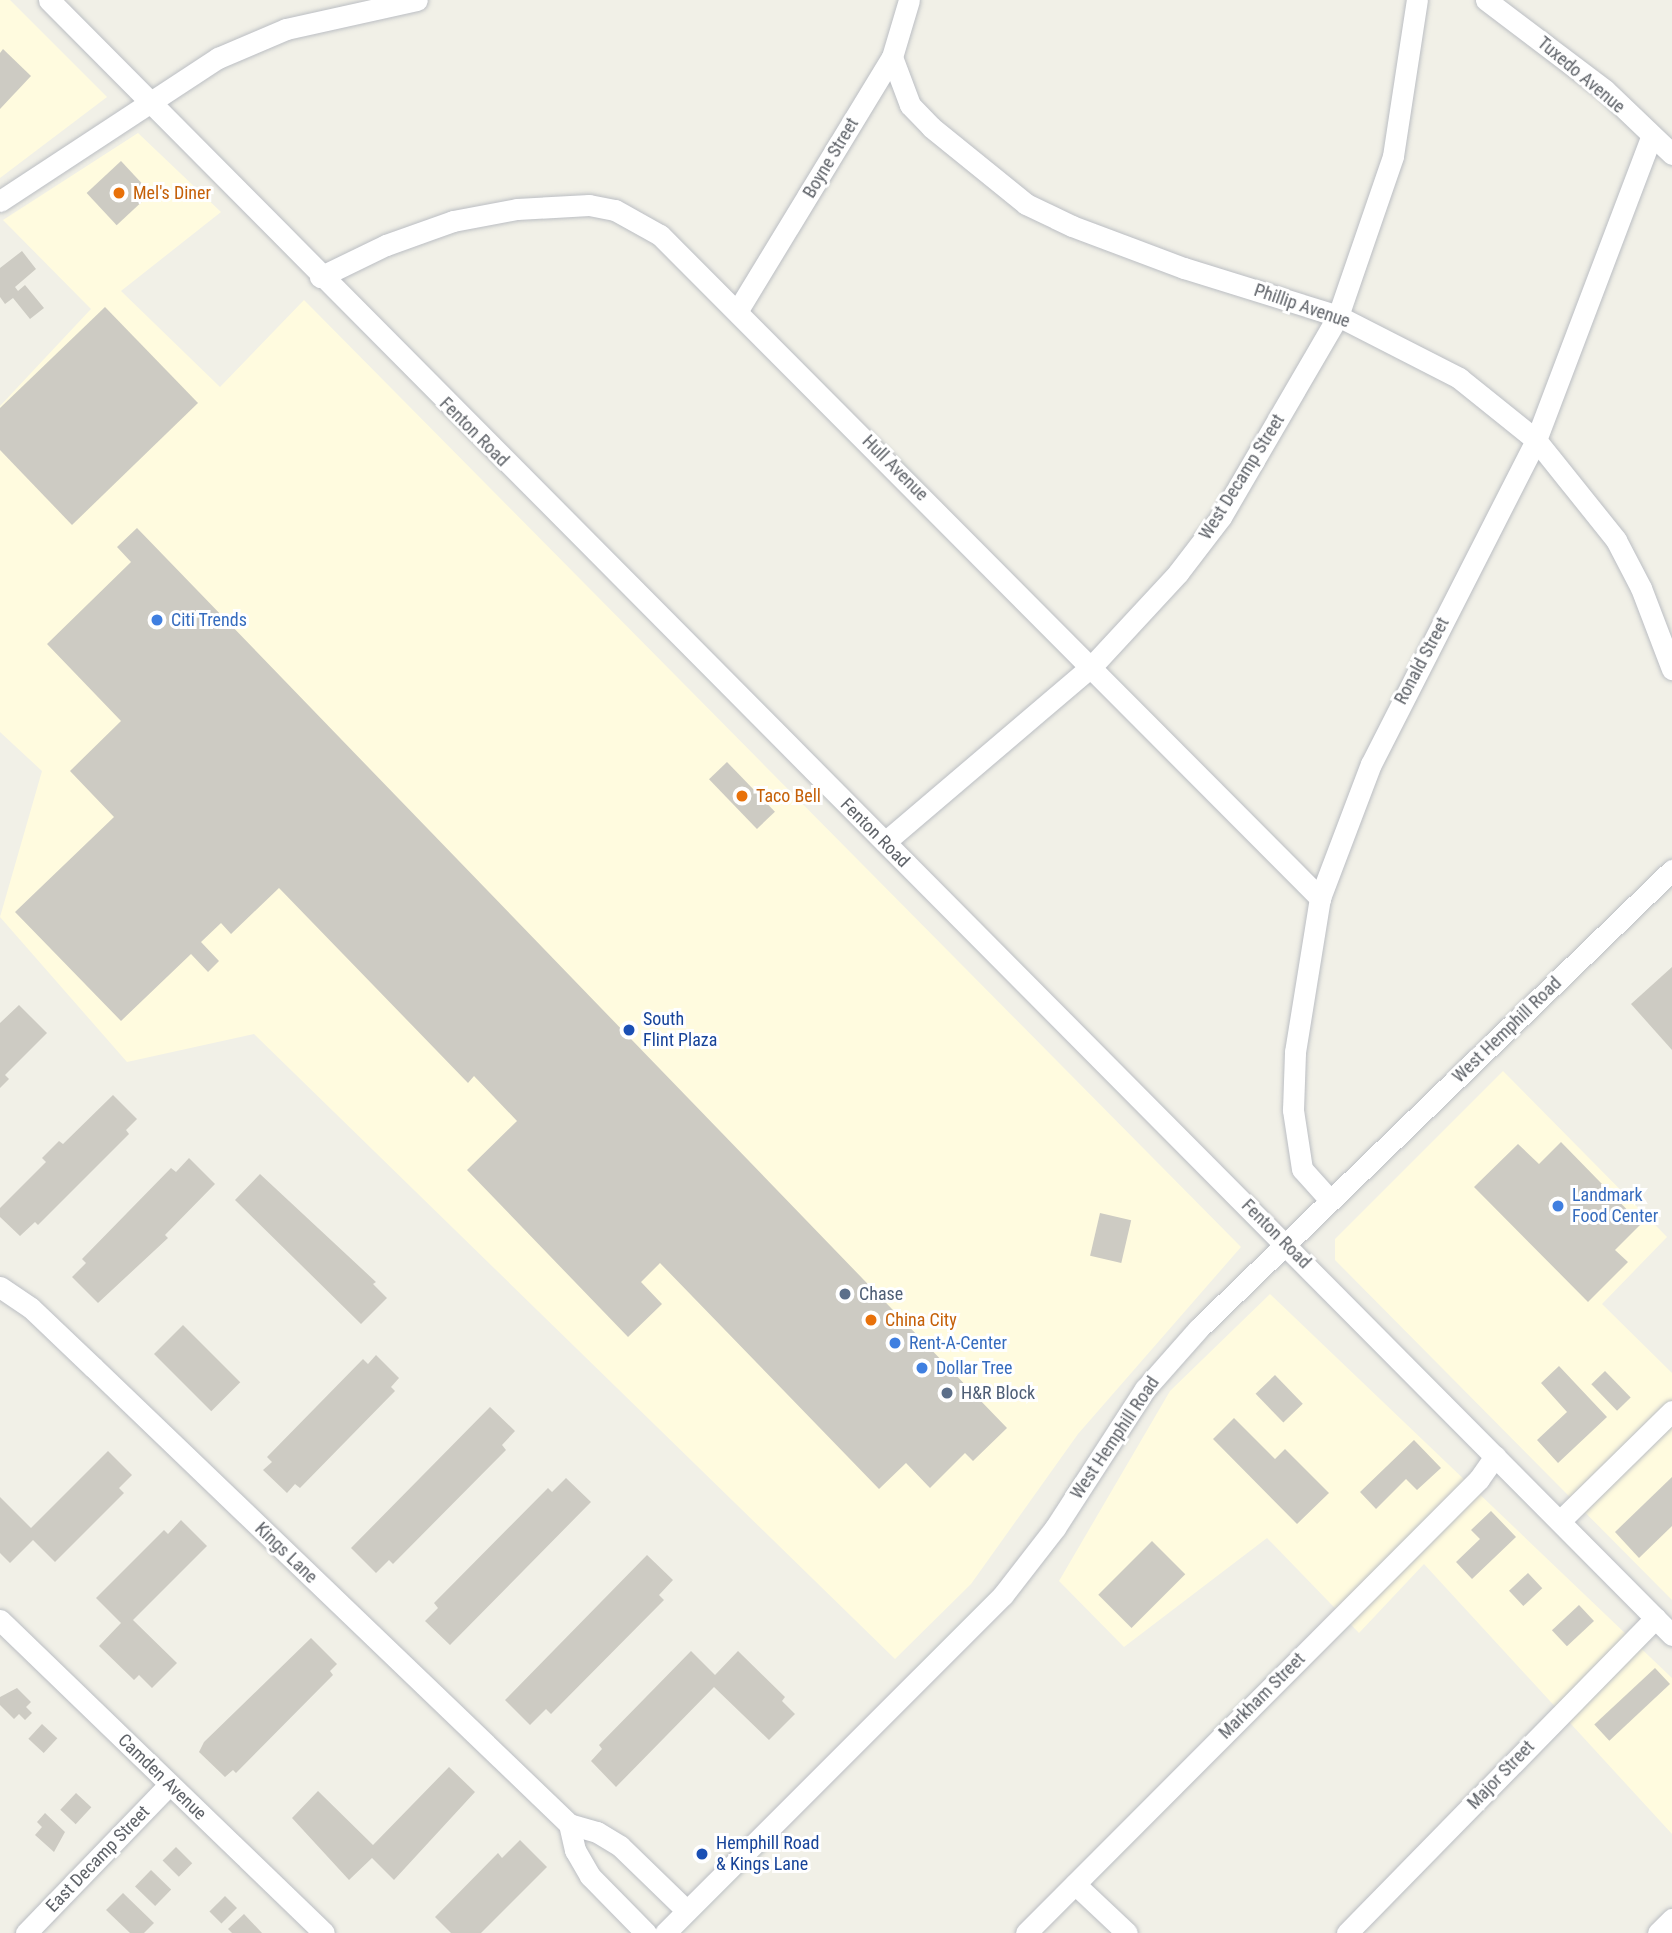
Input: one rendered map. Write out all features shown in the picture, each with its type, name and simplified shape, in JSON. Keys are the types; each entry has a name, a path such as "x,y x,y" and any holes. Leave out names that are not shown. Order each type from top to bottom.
{"street":[{"name":"Fenton Road","path":"49,0 320,277 1285,1243 1672,1635"},
{"path":"0,201 218,58 286,29 417,0"},
{"name":"Boyne Street","path":"738,310 892,57 909,0"},
{"name":"West Decamp Street","path":"885,842 1092,666 1178,573 1221,517 1338,316 1393,156 1417,0"},
{"name":"Tuxedo Avenue","path":"1486,0 1605,90 1651,137 1672,154"},
{"name":"Phillip Avenue","path":"892,57 910,105 931,127 1026,204 1184,268 1338,316 1459,378 1536,440 1616,540 1642,588 1672,669"},
{"name":"Ronald Street","path":"1329,1199 1302,1169 1293,1110 1295,1052 1320,898 1371,764 1536,440 1651,137"},
{"name":"Hull Avenue","path":"320,277 398,241 453,221 517,209 602,207 660,236 738,310 1320,898"},
{"name":"West Hemphill Road","path":"665,1933 1003,1595 1055,1528 1145,1389 1329,1199 1672,870"},
{"name":"Kings Lane","path":"0,1287 31,1308 569,1824 597,1832 620,1846 687,1911"},
{"path":"1560,1521 1672,1411"},
{"name":"Markham Street","path":"1026,1933 1469,1489 1496,1456"},
{"name":"Major Street","path":"1347,1933 1655,1618"},
{"name":"Camden Avenue","path":"3,1629 170,1784 324,1933"},
{"name":"East Decamp Street","path":"26,1933 170,1784"},
{"name":"Kings Lane","path":"569,1824 575,1850 590,1876 646,1933"},
{"path":"1075,1884 1127,1933"},
{"path":"1658,1933 1672,1919"}],"shaded area":[{"path":"0,0 10,0 107,97 0,178"},
{"name":"South Flint Plaza","path":"138,133 221,212 121,291 220,387 304,300 1241,1247 1078,1434 971,1584 895,1659 254,1034 127,1062 0,917 42,771 0,732 0,406 91,309 3,220"},
{"path":"1503,1071 1667,1237 1602,1304 1672,1373 1672,1600 1335,1260 1335,1239"},
{"path":"1270,1294 1672,1678 1672,1834 1424,1564 1359,1633 1267,1538 1124,1647 1059,1581 1170,1391"}],"building":[{"path":"3,49 31,76 0,109 0,53"},
{"name":"Mel's Diner","path":"121,161 151,193 117,225 87,193"},
{"path":"22,251 36,269 15,287 18,291 25,285 44,308 30,319 13,298 5,304 0,297 0,268"},
{"path":"105,307 198,403 72,525 0,450 0,408"},
{"path":"137,528 1007,1428 973,1461 965,1453 930,1488 906,1463 879,1489 660,1263 641,1282 662,1304 628,1337 467,1170 517,1121 474,1076 468,1083 279,888 231,934 221,923 201,942 219,961 208,972 191,954 121,1021 15,912 114,817 70,771 121,721 47,644 131,562 117,547"},
{"name":"Taco Bell","path":"727,762 775,812 757,829 709,779"},
{"path":"1672,967 1672,1050 1631,1004"},
{"path":"19,1005 47,1033 5,1075 9,1079 0,1088 0,1023"},
{"path":"113,1095 137,1119 126,1130 129,1134 38,1225 35,1222 20,1236 0,1217 0,1208 46,1162 42,1158 59,1141 63,1144"},
{"name":"Landmark Food Center","path":"1561,1142 1641,1224 1615,1250 1628,1262 1588,1302 1474,1187 1518,1144 1539,1164"},
{"path":"189,1158 215,1184 165,1235 168,1238 98,1303 72,1277 86,1263 82,1259 171,1168 176,1172"},
{"path":"260,1174 376,1282 373,1284 387,1298 361,1324 235,1200"},
{"path":"1100,1213 1131,1220 1121,1263 1090,1256"},
{"path":"183,1325 240,1382 211,1411 154,1354"},
{"path":"376,1355 399,1378 391,1387 395,1391 300,1488 295,1484 287,1493 263,1470 272,1462 267,1457 363,1359 368,1364"},
{"path":"1559,1366 1607,1417 1558,1463 1537,1440 1567,1412 1541,1383"},
{"path":"1605,1371 1631,1398 1617,1411 1591,1384"},
{"path":"1275,1375 1303,1404 1283,1423 1256,1394"},
{"path":"490,1407 515,1431 502,1445 506,1450 393,1564 389,1560 376,1573 351,1548"},
{"path":"1234,1418 1275,1459 1285,1449 1329,1493 1297,1524 1213,1439"},
{"path":"1414,1440 1441,1468 1417,1490 1406,1479 1376,1509 1360,1492"},
{"path":"108,1451 132,1475 119,1488 124,1493 55,1562 33,1540 10,1563 0,1553 0,1497 31,1528"},
{"path":"1672,1477 1672,1526 1639,1558 1615,1532"},
{"path":"566,1478 591,1502 450,1645 425,1621 438,1608 434,1603 548,1488 552,1492"},
{"path":"1491,1511 1516,1537 1472,1579 1456,1562 1480,1539 1471,1530"},
{"path":"181,1520 207,1546 133,1620 177,1663 152,1688 139,1675 134,1680 99,1646 121,1623 96,1598 164,1530 168,1534"},
{"path":"1152,1541 1185,1574 1131,1628 1098,1595"},
{"path":"647,1555 673,1580 659,1595 664,1600 551,1714 546,1709 530,1725 505,1700"},
{"path":"1528,1573 1542,1588 1523,1606 1509,1591"},
{"path":"1579,1605 1594,1621 1567,1646 1552,1630"},
{"path":"311,1638 337,1664 330,1671 333,1675 236,1773 233,1770 225,1777 199,1752 204,1742"},
{"path":"691,1651 715,1675 738,1651 785,1697 782,1701 795,1714 769,1740 714,1687 616,1787 591,1761 602,1749 599,1745"},
{"path":"1655,1668 1670,1684 1609,1741 1594,1725"},
{"path":"17,1688 31,1702 26,1707 32,1713 25,1720 19,1714 14,1719 0,1705 0,1697"},
{"path":"42,1724 57,1738 44,1753 28,1739"},
{"path":"449,1767 475,1792 394,1880 372,1858 349,1880 292,1818 318,1791 373,1845"},
{"path":"76,1793 91,1807 76,1824 60,1810"},
{"path":"45,1813 65,1832 54,1852 35,1835 42,1827 37,1822"},
{"path":"520,1840 547,1867 481,1933 451,1933 435,1917 498,1853 502,1858"},
{"path":"176,1847 192,1863 179,1877 163,1860"},
{"path":"151,1870 171,1889 155,1906 135,1887"},
{"path":"123,1893 154,1923 144,1933 130,1933 106,1910"},
{"path":"225,1896 237,1908 221,1924 209,1912"},
{"path":"244,1914 262,1933 232,1933 228,1929"}],"place":[{"name":"Mel's Diner","path":"119,193"},
{"name":"Citi Trends","path":"157,620"},
{"name":"Taco Bell","path":"742,796"},
{"name":"South Flint Plaza","path":"629,1030"},
{"name":"Landmark Food Center","path":"1558,1206"},
{"name":"Chase","path":"845,1294"},
{"name":"China City","path":"871,1320"},
{"name":"Rent-A-Center","path":"895,1343"},
{"name":"Dollar Tree","path":"922,1368"},
{"name":"H&R Block","path":"947,1393"},
{"name":"Hemphill Road & Kings Lane","path":"702,1854"}]}
